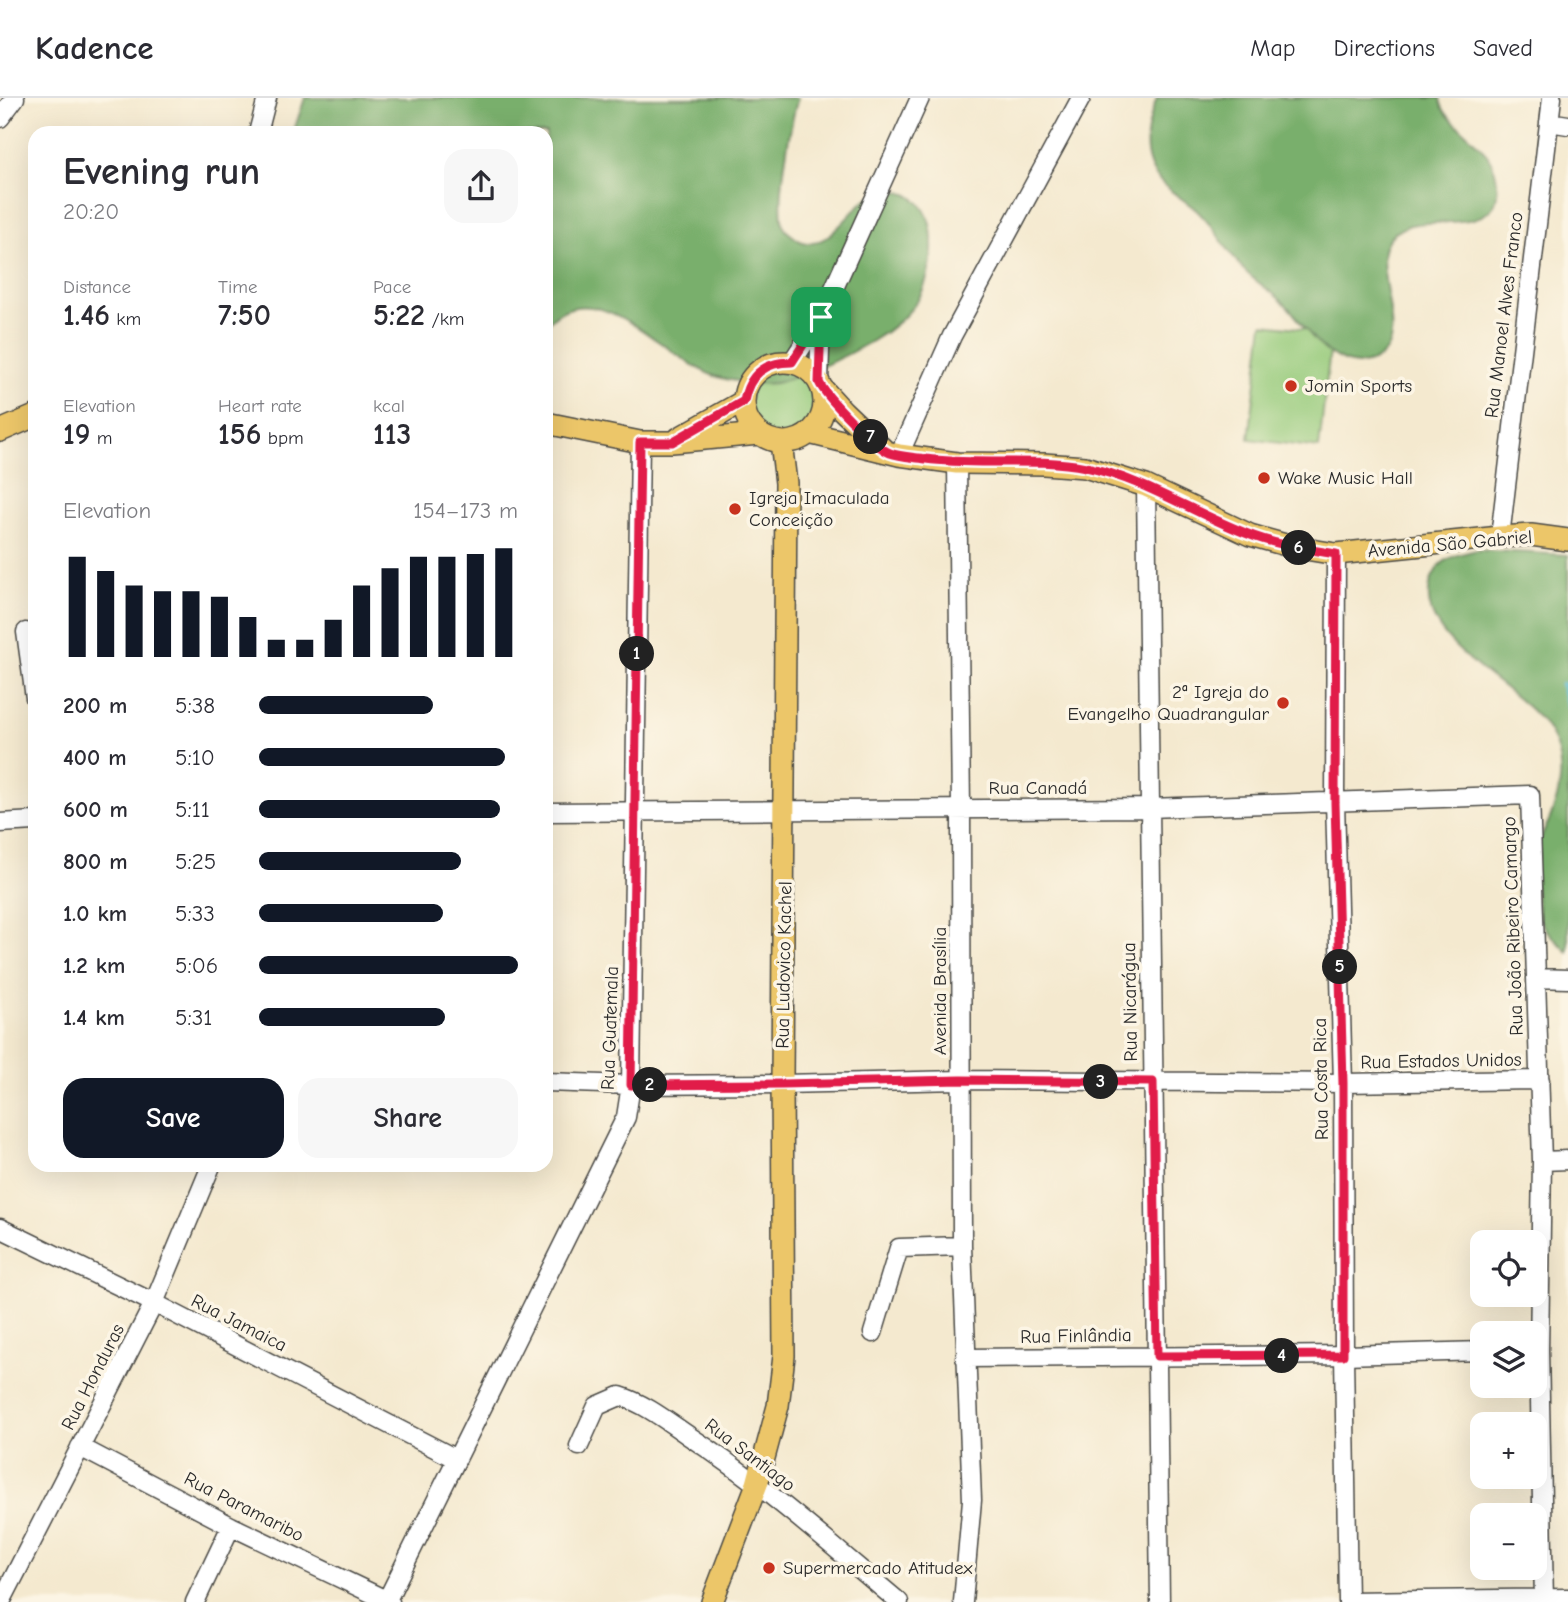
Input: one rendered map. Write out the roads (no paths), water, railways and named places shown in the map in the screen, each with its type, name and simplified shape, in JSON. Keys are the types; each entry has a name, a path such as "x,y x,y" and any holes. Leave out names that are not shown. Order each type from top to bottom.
{"main road":[{"path":"820,385 824,404 820,420 809,433 792,442 770,440 759,434 748,419 744,401 747,387 754,375 778,362 792,362 812,373 843,411 893,454"},
{"path":"672,442 744,401"},
{"path":"0,431 28,419"},
{"path":"553,424 640,442 672,442 759,434"},
{"name":"Avenida São Gabriel","path":"809,433 893,454 957,463 1085,467 1146,486 1250,535 1293,547 1336,554 1531,535 1568,540"},
{"name":"Rua Ludovico Kachel","path":"712,1602 757,1484 778,1406 784,1356 782,1084 786,483 781,442"}],"street":[{"path":"0,118 15,98"},
{"path":"260,126 267,98"},
{"path":"792,362 821,317 920,98"},
{"path":"893,454 952,336 1081,98"},
{"name":"Rua Manoel Alves Franco","path":"1500,537 1552,98"},
{"path":"1549,122 1568,125"},
{"path":"820,385 821,317"},
{"name":"Rua Guatemala","path":"388,1601 626,1117 631,1085 640,442"},
{"name":"Avenida Brasília","path":"957,463 962,1246 972,1500 963,1602"},
{"name":"Rua Nicarágua","path":"1146,486 1160,1602"},
{"name":"Rua Costa Rica","path":"1336,554 1335,803 1343,1083 1343,1355 1348,1601"},
{"path":"26,632 28,647"},
{"name":"Rua Canadá","path":"553,812 1149,808 1530,795"},
{"name":"Rua João Ribeiro Camargo","path":"1530,795 1542,1161 1538,1321"},
{"path":"0,823 28,821"},
{"path":"1536,978 1568,979"},
{"name":"Rua Estados Unidos","path":"553,1082 631,1085 961,1080 1343,1083 1539,1080"},
{"path":"1542,1161 1568,1160"},
{"name":"Rua Honduras","path":"1,1602 6,1577 80,1447 154,1303 209,1172"},
{"name":"Rua Jamaica","path":"0,1228 154,1303 456,1459"},
{"path":"873,1334 899,1248 962,1246"},
{"name":"Rua Finlândia","path":"965,1358 1470,1351"},
{"name":"Rua Santiago","path":"579,1446 597,1406 620,1396 638,1401 757,1484 900,1602"},
{"name":"Rua João Ribeiro Camargo","path":"1538,1398 1544,1600"},
{"name":"Rua Paramaribo","path":"80,1447 231,1526 388,1601"},
{"path":"194,1602 231,1526"},
{"path":"1348,1601 1568,1598"}],"waterway":[{"path":"1562,684 1568,705"}],"place":[{"name":"Jomin Sports","path":"1291,386"},
{"name":"Wake Music Hall","path":"1264,478"},
{"name":"Igreja Imaculada Conceição","path":"735,509"},
{"name":"2ª Igreja do Evangelho Quadrangular","path":"1283,703"},
{"name":"Supermercado Atitudex","path":"769,1568"}]}
